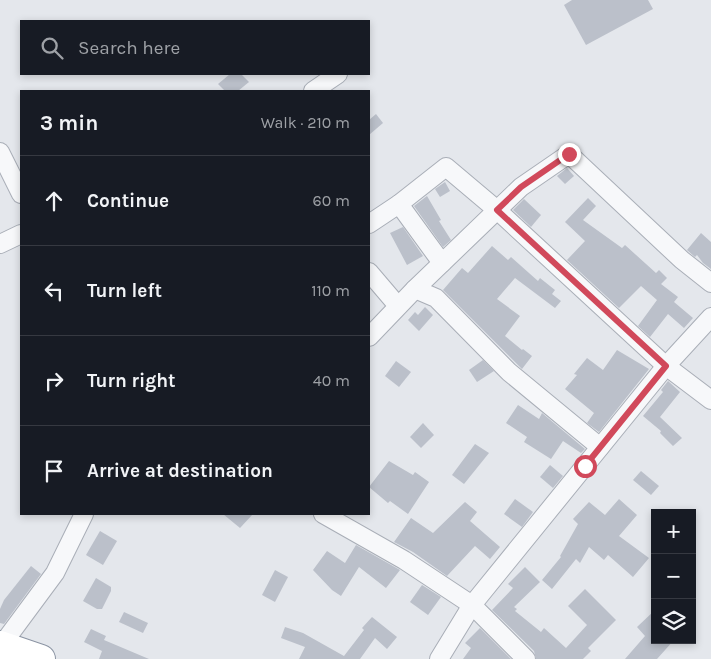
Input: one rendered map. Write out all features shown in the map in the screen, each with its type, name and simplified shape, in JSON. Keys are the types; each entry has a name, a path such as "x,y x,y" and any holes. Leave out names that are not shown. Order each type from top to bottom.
{"highway":[{"path":"0,645 41,659"}],"street":[{"path":"314,90 337,75"},
{"path":"0,152 20,192"},
{"path":"370,336 415,289 521,187 569,154 682,260 711,283"},
{"path":"370,223 399,204 446,167 497,210 666,366 711,400"},
{"path":"399,204 442,263"},
{"path":"0,244 20,234"},
{"path":"370,273 398,306"},
{"path":"415,289 436,298 509,372 600,447"},
{"path":"439,659 472,605 666,366 711,317"},
{"path":"0,645 55,573 84,515"},
{"path":"325,515 404,560 472,605 526,659"}],"building":[{"path":"572,0 648,0 653,9 586,45 564,5"},
{"path":"229,75 242,75 249,82 239,90 224,90 218,84"},
{"path":"376,114 383,123 370,134 370,119"},
{"path":"567,168 574,176 565,184 557,176"},
{"path":"445,182 450,191 440,197 435,189"},
{"path":"427,196 451,240 443,247 414,206"},
{"path":"588,198 596,206 583,220 622,248 625,245 656,273 659,270 667,278 661,284 678,297 674,302 693,318 684,328 668,314 650,337 638,326 657,300 641,286 619,308 567,260 585,241 565,222"},
{"path":"524,199 541,215 531,227 513,210"},
{"path":"403,227 423,256 407,265 390,233"},
{"path":"701,233 711,242 711,269 697,255 695,257 687,250"},
{"path":"492,246 508,260 511,257 538,281 540,278 555,290 552,294 561,301 555,308 515,278 497,299 520,316 505,336 532,356 522,369 443,290 462,268 468,273"},
{"path":"425,307 433,315 419,331 408,320 415,312 418,315"},
{"path":"617,350 649,369 599,432 587,423 594,413 565,389 577,375 574,374 587,358 603,370"},
{"path":"483,360 494,371 477,382 469,370"},
{"path":"396,361 411,372 399,387 385,376"},
{"path":"668,381 680,392 660,417 682,438 673,446 660,433 661,431 643,416 663,392 661,390"},
{"path":"518,405 539,419 542,413 585,449 581,453 563,441 551,459 524,442 527,437 506,423"},
{"path":"423,423 434,435 421,448 410,437"},
{"path":"475,444 489,453 464,484 452,475"},
{"path":"389,461 413,475 415,472 429,482 408,514 390,501 388,503 370,488"},
{"path":"550,465 563,476 553,488 540,477"},
{"path":"641,471 659,486 651,495 633,480"},
{"path":"515,499 533,512 522,527 504,514"},
{"path":"619,499 637,515 619,536 649,558 633,577 608,555 604,560 589,547 580,563 576,559 552,589 542,580 561,557 578,524 573,519 589,502 605,515"},
{"path":"465,502 477,512 470,521 500,547 490,559 475,546 447,576 413,552 394,542 411,518 433,533"},
{"path":"224,515 252,515 240,528"},
{"path":"100,531 117,541 103,565 86,555"},
{"path":"356,545 400,570 386,588 359,567 341,596 332,590 313,570 327,551 345,563"},
{"path":"31,566 41,574 4,624 0,623 0,609 4,600"},
{"path":"525,567 540,582 514,607 517,609 515,611 541,632 544,628 566,648 587,625 568,606 585,589 616,620 588,648 591,651 583,659 536,659 534,651 492,610 513,588 508,584"},
{"path":"275,570 288,577 275,602 262,595"},
{"path":"96,578 111,587 111,591 102,609 97,609 83,601"},
{"path":"422,585 441,597 428,615 410,602"},
{"path":"124,612 148,623 143,633 119,622"},
{"path":"651,614 651,644 670,644 657,659 625,659 645,636 637,627"},
{"path":"372,617 397,637 387,649 375,638 360,659 299,659 305,647 281,638 285,627 303,633 344,656 364,630 362,628"},
{"path":"480,628 511,659 463,659 471,648 465,643"},
{"path":"91,629 106,636 104,640 149,659 99,659 102,651 84,642"}],"route":[{"path":"569,154 521,187 497,210 666,366 585,466"}]}
